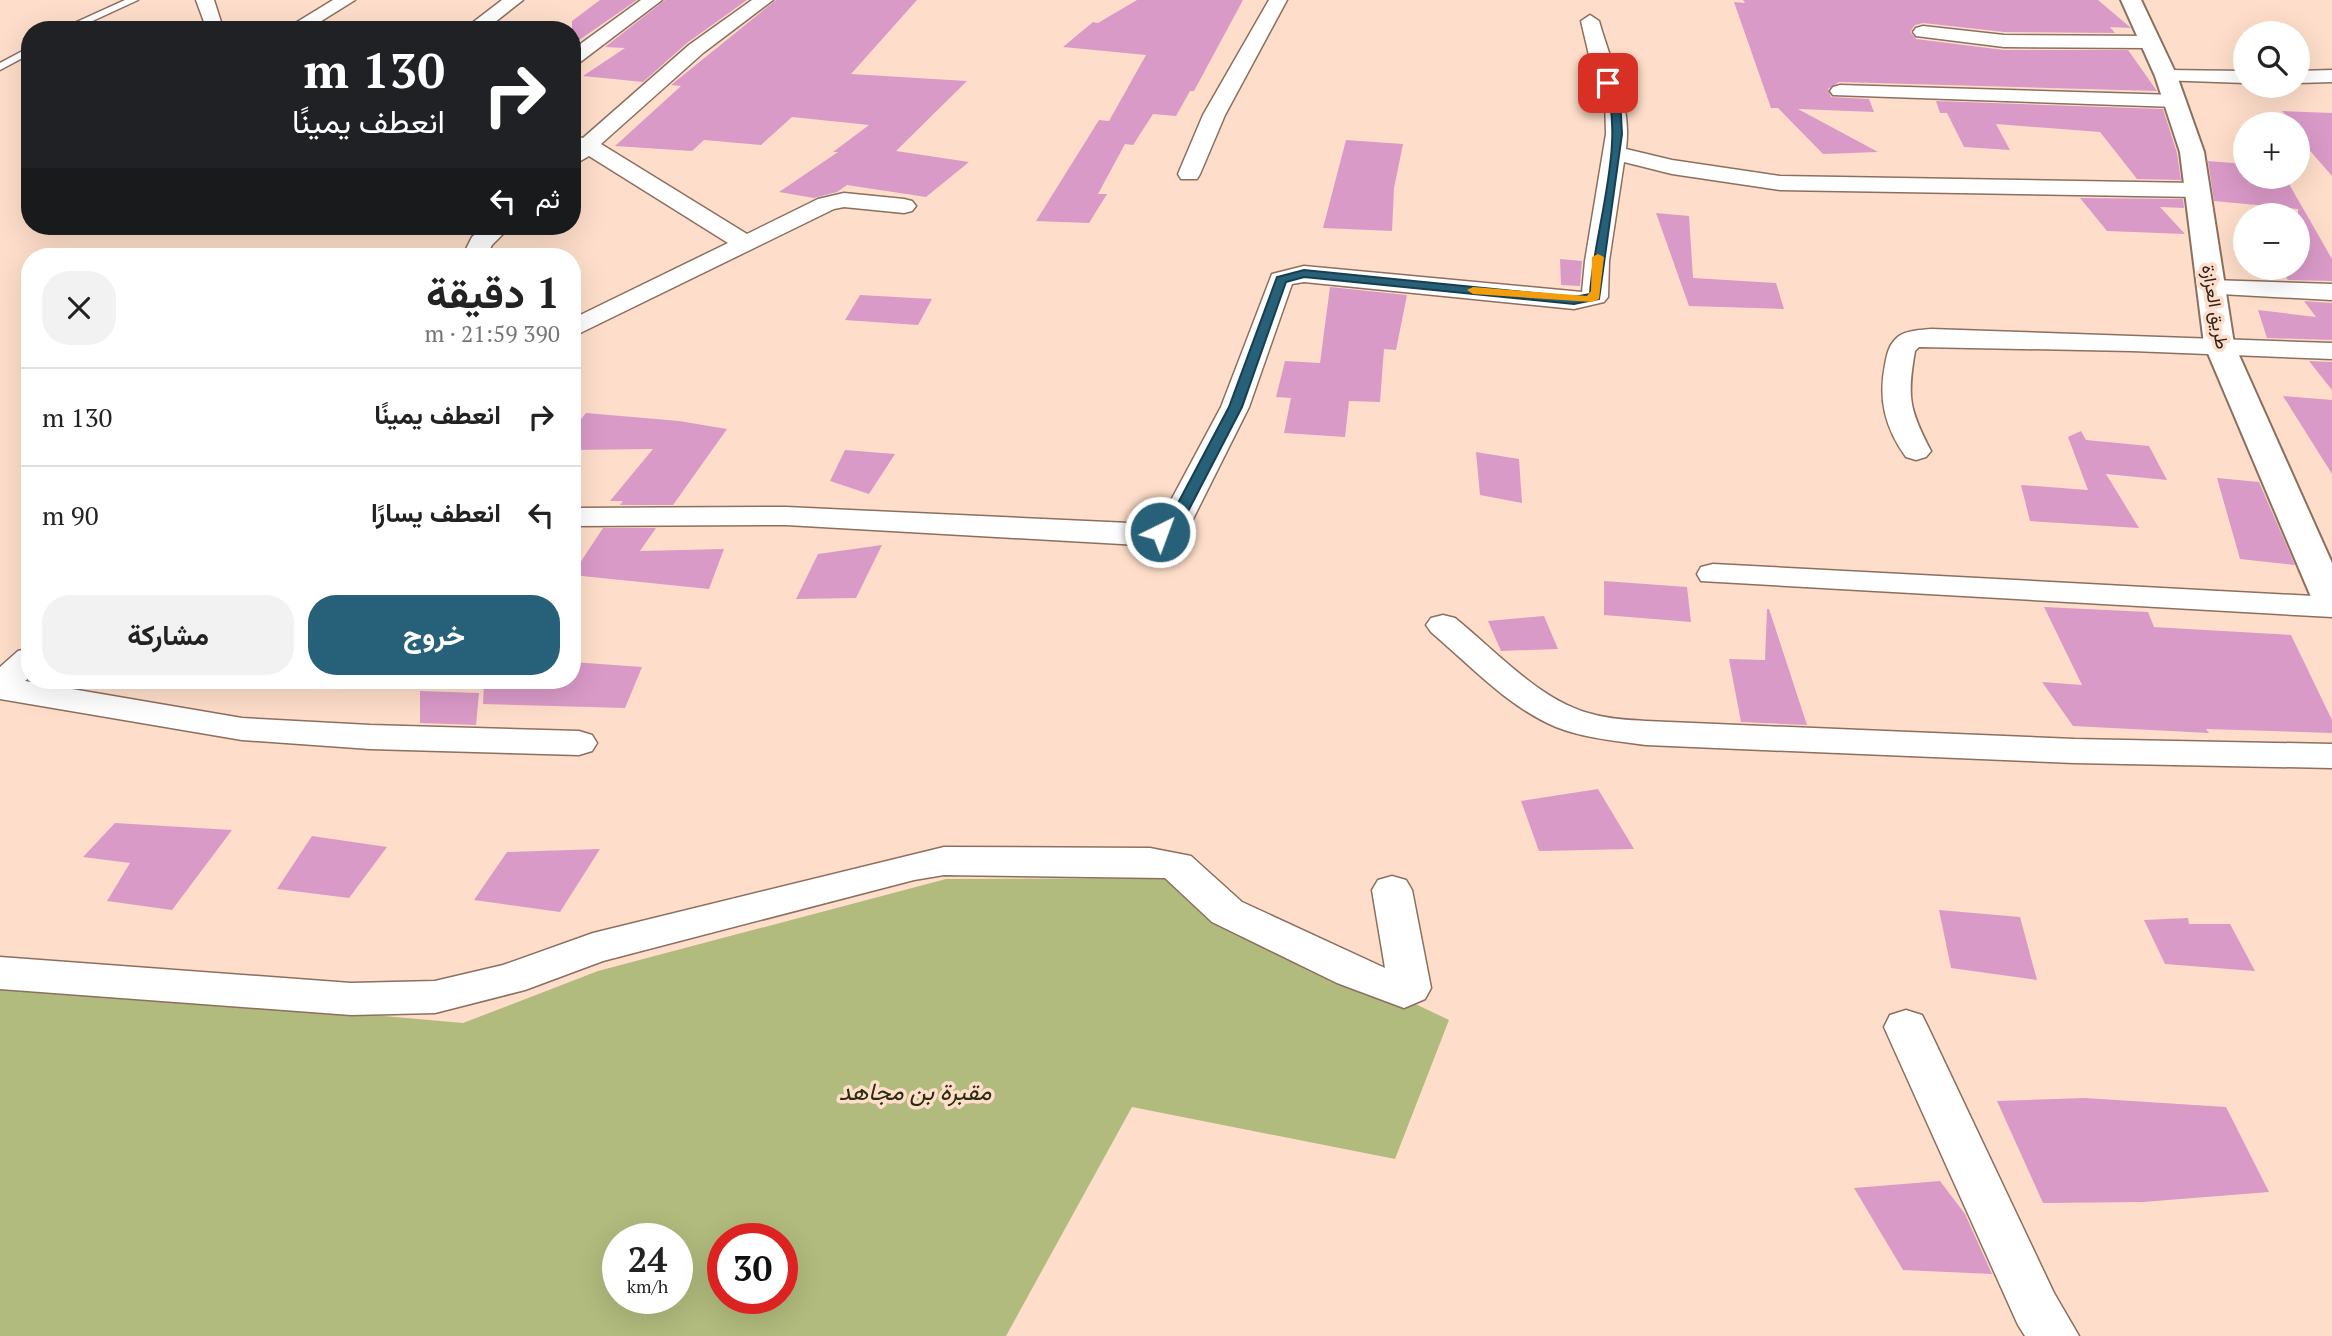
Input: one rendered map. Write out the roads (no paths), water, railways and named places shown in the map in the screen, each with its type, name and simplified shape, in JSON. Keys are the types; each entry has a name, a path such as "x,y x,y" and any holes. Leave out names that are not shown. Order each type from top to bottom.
{"street":[{"path":"205,0 211,21"},
{"path":"309,21 346,0"},
{"path":"485,21 514,0"},
{"path":"581,52 653,0"},
{"path":"581,146 696,49 764,0"},
{"path":"1189,174 1214,115 1278,0"},
{"name":"طريق العزازة","path":"2131,0 2171,89 2192,152 2219,344 2332,605"},
{"path":"581,517 786,516 1139,535 1160,532 1175,523 1235,407 1281,279 1304,274 1574,301 1595,297 1597,261 1615,153 1615,98 1602,68 1590,21"},
{"path":"1923,32 2004,41 2149,43"},
{"path":"2310,77 2332,76"},
{"path":"1840,91 2090,96 2171,89 2233,79"},
{"path":"581,151 745,243"},
{"path":"1615,153 1672,166 1790,184 2033,185 2197,190"},
{"path":"581,322 826,204 844,201 904,206"},
{"path":"2211,288 2332,292"},
{"path":"1916,451 1900,420 1894,389 1902,348 1911,341 1931,337 2166,346 2219,344 2332,351"},
{"path":"1713,574 1853,579 2210,602 2332,605"},
{"path":"1443,625 1530,695 1561,715 1600,728 1646,733 1976,744 2167,756 2332,756"},
{"path":"0,687 21,667"},
{"path":"0,687 242,729 370,737 579,743"},
{"path":"0,973 351,999 435,997 510,979 593,948 914,866 944,861 1150,862 1177,866 1205,895 1246,922 1352,972 1404,992 1410,988 1392,890"},
{"path":"1906,1027 2036,1309 2053,1336"}],"lane":[{"path":"84,21 132,0"},
{"path":"0,67 21,55"}],"park label":[{"name":"مقبرة بن مجاهد","path":"915,1092"}]}
